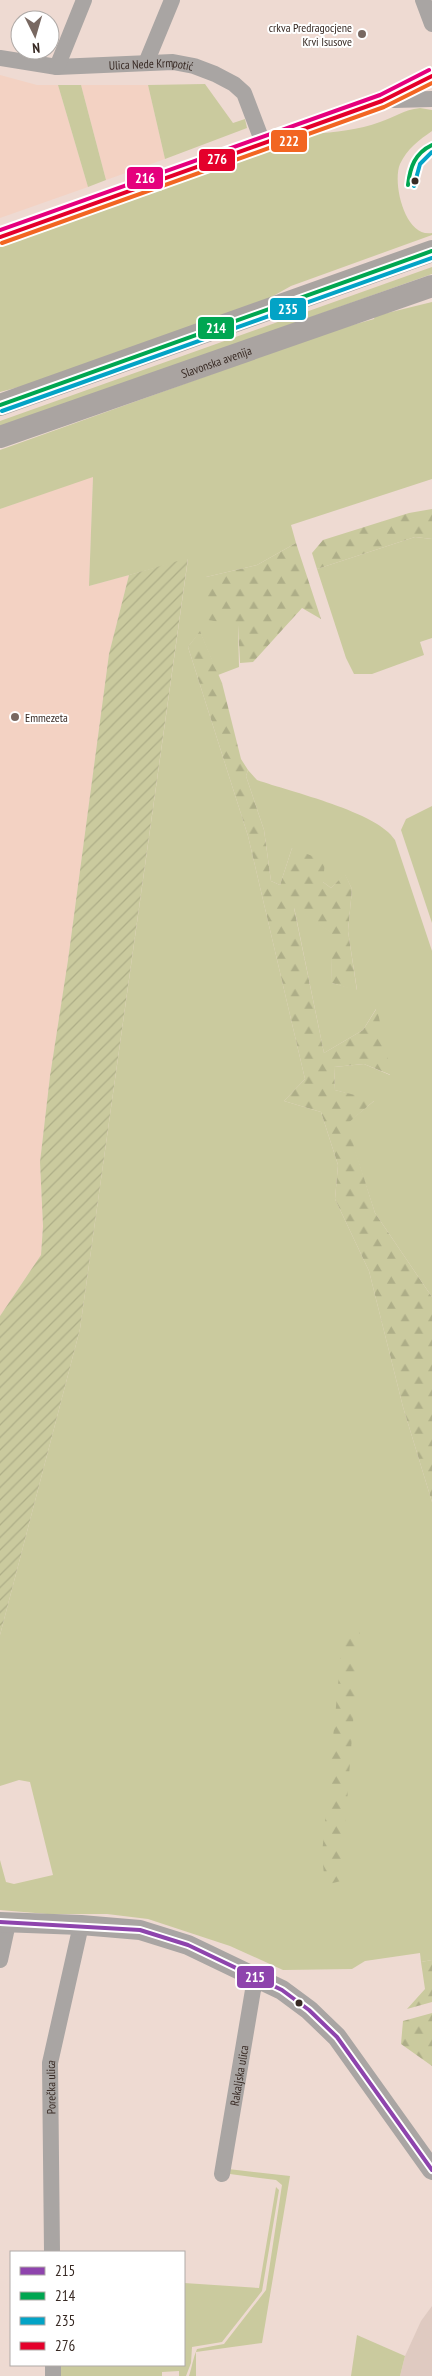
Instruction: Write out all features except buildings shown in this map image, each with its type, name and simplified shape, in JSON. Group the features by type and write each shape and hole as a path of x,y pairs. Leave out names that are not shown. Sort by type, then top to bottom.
{"main road":[{"path":"0,405 432,250"},
{"name":"Slavonska avenija","path":"0,438 432,286"}],"street":[{"path":"57,66 84,0"},
{"path":"146,63 172,0"},
{"name":"Ulica Nede Krmpotić","path":"0,58 57,66 172,62 194,66 234,84 244,93 264,143"},
{"path":"0,237 382,101 432,76"},
{"path":"382,101 410,98 432,99"},
{"path":"0,1960 4,1922 81,1924 140,1930 188,1945 259,1978 288,1994 337,2037 432,2170"},
{"name":"Porečka ulica","path":"52,2251 50,2063 81,1924"},
{"name":"Rakaljska ulica","path":"222,2174 253,1990 259,1978"}],"shaded area":[{"path":"0,75 37,85 58,85 88,187 0,218"},
{"path":"81,85 148,85 165,159 106,180"},
{"path":"93,476 89,586 129,575 109,654 68,960 50,1076 40,1162 43,1226 41,1255 0,1316 0,509"},
{"path":"432,2306 432,2376 400,2376 405,2356 421,2321"}],"green space":[{"path":"205,84 233,123 245,119 247,128 165,159 148,85"},
{"path":"58,85 81,85 106,180 88,187"},
{"path":"420,108 432,110 432,131 414,145 400,164 398,173 399,196 403,208 414,227 423,232 432,233 432,235 291,286 250,309 57,377 0,392 0,247 312,134 364,127 409,110"},
{"path":"432,267 432,274 0,428 0,421"},
{"path":"432,302 432,479 291,525 296,543 257,565 206,577 238,624 239,667 218,675 200,632 188,647 248,836 305,1079 284,1101 321,1112 338,1165 335,1199 369,1271 403,1407 432,1502 432,1960 421,1962 420,1953 365,1961 352,1969 283,1970 230,1946 148,1919 107,1914 47,1914 0,1910 0,1860 6,1882 14,1884 53,1875 30,1782 19,1780 0,1786 0,1635 80,1329 188,559 89,586 93,477 0,509 0,450 338,329 374,319 375,316"},
{"path":"432,509 432,539 415,537 317,569 312,553 323,540 409,513"},
{"path":"415,537 432,539 432,638 420,642 424,655 372,674 354,674 346,658 317,569"},
{"path":"296,543 321,619 302,608 253,662 240,663 238,625 208,620 206,577 257,565"},
{"path":"188,558 80,1329 0,1635 0,1316 41,1255 43,1226 40,1162 50,1076 68,960 109,654 129,575"},
{"path":"200,631 222,683 241,759 248,770 246,776 264,830 271,881 280,885 292,848 325,861 323,882 331,888 345,874 352,889 348,931 357,991 332,983 330,932 294,908 324,1053 363,1030 377,1008 391,1075 364,1064 334,1067 335,1090 375,1100 347,1124 375,1213 432,1297 432,1502 403,1407 369,1271 335,1199 338,1165 321,1112 284,1101 305,1079 248,836 188,647"},
{"path":"248,770 257,780 353,812 386,830 395,840 432,951 432,1297 375,1213 346,1124 374,1101 335,1090 334,1067 364,1064 390,1075 376,1009 363,1030 324,1053 294,907 331,932 332,983 357,990 348,931 352,889 345,875 331,888 323,882 292,848 280,885 271,881 264,830 246,776"},
{"path":"432,806 432,923 401,830 406,819"},
{"path":"361,1618 341,1881 325,1885 322,1854 342,1643"},
{"path":"432,1960 432,2002 407,2009 425,1989 421,1962"},
{"path":"432,2013 432,2066 401,2044 403,2021"},
{"path":"228,2169 290,2176 262,2343 196,2352 196,2376 189,2376 194,2356 197,2349 224,2344 266,2290 282,2185 276,2180 230,2174"},
{"path":"276,2187 279,2190 262,2291 222,2342 192,2347 191,2363 186,2376 179,2376 179,2371 162,2372 162,2376 59,2376 58,2366 185,2366 185,2283 259,2288"},
{"path":"357,2335 405,2356 400,2376 351,2376"}],"transit line":[{"name":"216","path":"0,230 380,95 429,70"},
{"name":"276","path":"0,237 382,101 432,76"},
{"name":"222","path":"2,243 384,107 432,83"},
{"name":"214","path":"408,185 414,161 421,152 432,145"},
{"name":"235","path":"414,186 420,164 432,152"},
{"name":"214","path":"0,405 432,251"},
{"name":"235","path":"2,411 432,258"},
{"name":"215","path":"0,1922 140,1930 188,1945 282,1990 309,2010 337,2037 432,2170"}],"place":[{"name":"crkva Predragocjene Krvi Isusove","path":"362,34"},
{"name":"Emmezeta","path":"15,717"}]}
